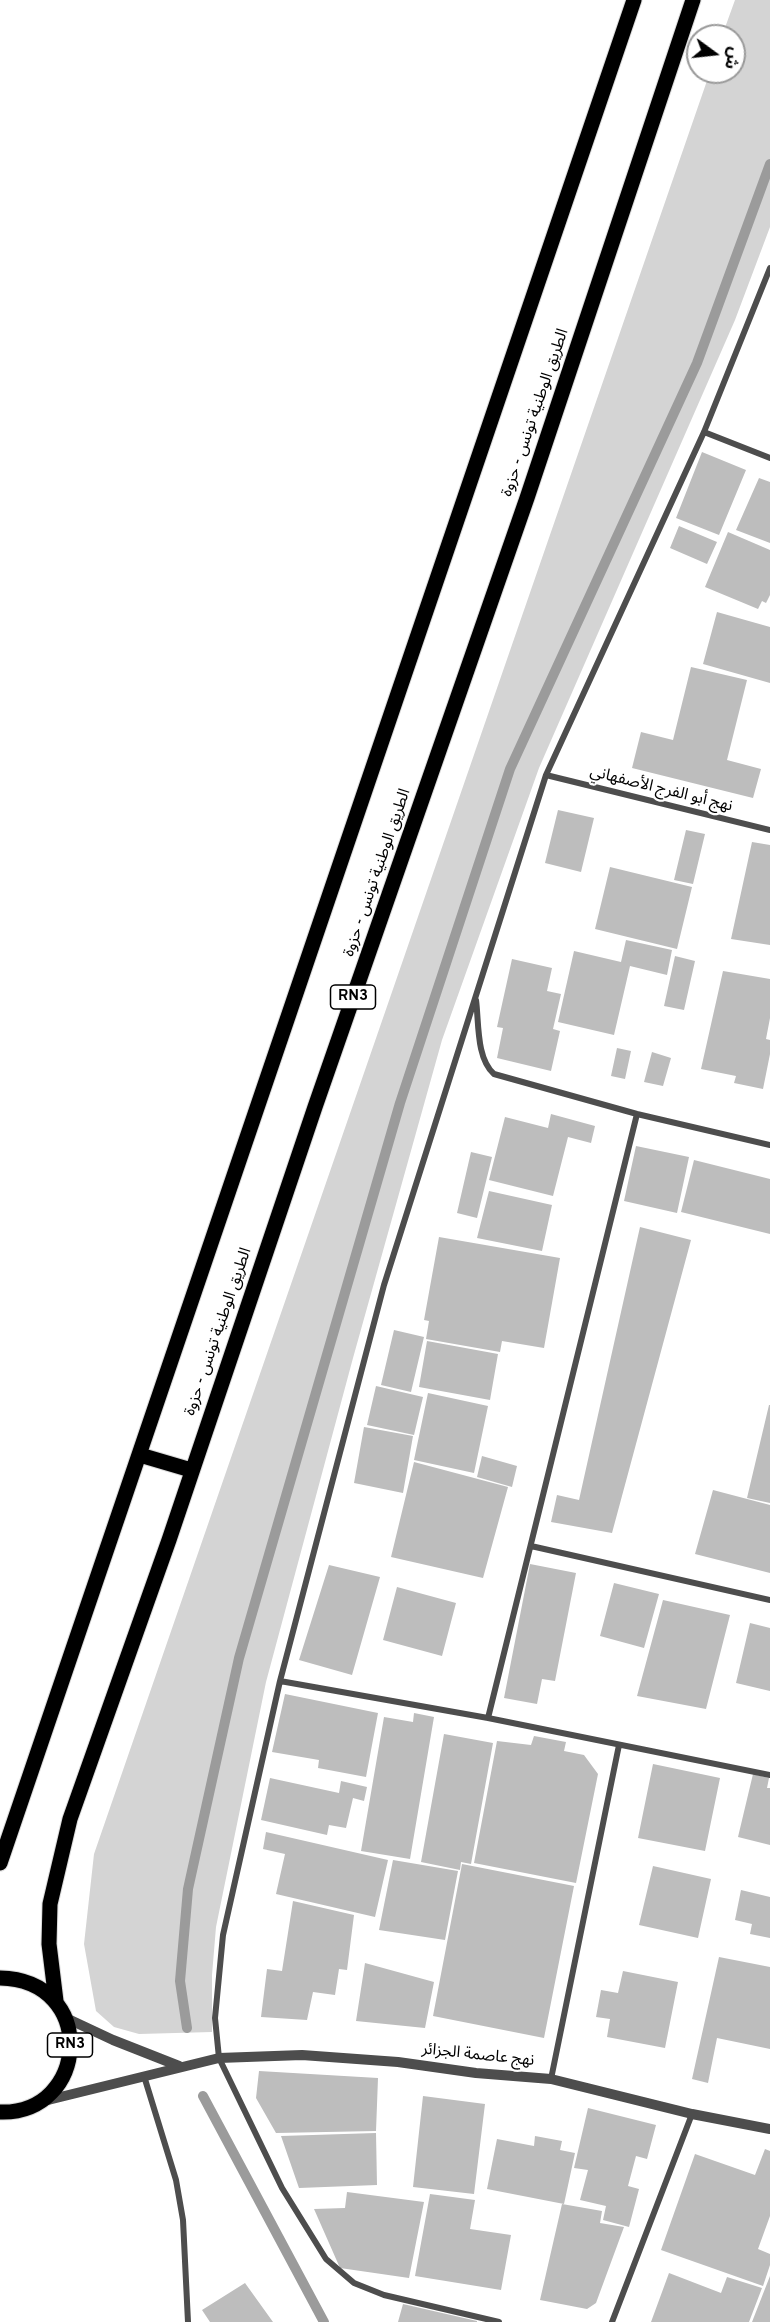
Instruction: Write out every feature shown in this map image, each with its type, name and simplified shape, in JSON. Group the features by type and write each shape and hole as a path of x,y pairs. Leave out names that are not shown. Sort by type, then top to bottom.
{"main road":[{"path":"0,1863 634,0"},
{"name":"الطريق الوطنية تونس - حزوة","path":"56,2001 49,1944 50,1904 70,1818 531,486 693,0"},
{"path":"140,1455 191,1470"},
{"name":"RN3","path":"0,1978 16,1978 38,1986 56,2001 66,2018 71,2036 70,2055 65,2073 55,2089 40,2102 27,2109 4,2114"}],"street":[{"path":"499,2322 384,2295 354,2283 326,2259 282,2187 219,2058 215,2018 223,1935 280,1681 384,1285 546,775 704,432 770,268"},
{"path":"704,432 770,458"},
{"name":"نهج أبو الفرج الأصفهاني","path":"546,775 770,830"},
{"path":"475,996 484,1058 487,1068 494,1074 637,1114 770,1145"},
{"path":"488,1718 637,1114"},
{"path":"531,1546 770,1600"},
{"path":"280,1681 488,1718 770,1775"},
{"path":"551,2079 619,1745"},
{"path":"66,2018 112,2040 179,2067"},
{"name":"نهج عاصمة الجزائر","path":"40,2102 219,2058 302,2055 398,2062 476,2073 551,2079 692,2114 770,2129"},
{"path":"144,2076 176,2180 183,2220 188,2322"},
{"path":"612,2322 692,2114"}],"shaded area":[{"path":"735,0 770,0 770,227 735,320 539,768 442,1040 266,1682 216,1927 212,1975 212,2032 139,2034 114,2027 96,2011 84,1944 94,1854 706,84 746,84 746,24 726,24"}],"building":[{"path":"702,452 746,470 719,535 676,518"},
{"path":"759,478 770,482 770,543 736,530"},
{"path":"679,526 717,542 707,564 670,548"},
{"path":"728,532 770,550 770,595 766,603 762,601 758,609 705,587"},
{"path":"717,612 770,627 770,683 703,664"},
{"path":"691,667 747,680 727,760 761,769 753,798 632,768 641,732 673,740"},
{"path":"558,810 594,818 581,872 545,863"},
{"path":"686,830 705,834 693,884 674,880"},
{"path":"752,842 770,845 770,945 731,939"},
{"path":"610,867 692,887 677,949 595,929"},
{"path":"626,940 672,950 667,975 630,966 614,1035 558,1022 574,951 621,962"},
{"path":"675,956 695,961 684,1010 664,1006"},
{"path":"512,959 552,968 547,991 561,994 553,1029 560,1031 551,1071 497,1058 503,1028 497,1027"},
{"path":"723,971 770,979 770,1018 766,1039 770,1040 770,1054 763,1089 734,1083 736,1076 701,1069"},
{"path":"617,1048 631,1051 625,1079 611,1076"},
{"path":"652,1052 671,1058 663,1086 644,1082"},
{"path":"551,1114 595,1126 591,1143 568,1137 553,1196 489,1180 505,1117 548,1128"},
{"path":"636,1146 689,1157 677,1213 624,1201"},
{"path":"471,1152 492,1157 477,1218 457,1213"},
{"path":"694,1160 770,1179 770,1234 681,1212"},
{"path":"489,1191 552,1205 542,1251 477,1238"},
{"path":"640,1227 691,1240 612,1533 551,1522 557,1495 579,1500"},
{"path":"439,1237 560,1258 544,1348 502,1341 500,1352 426,1339 429,1321 424,1320"},
{"path":"394,1330 424,1337 411,1392 381,1385"},
{"path":"427,1341 498,1354 490,1400 419,1387"},
{"path":"376,1386 423,1397 414,1435 367,1425"},
{"path":"428,1393 488,1406 474,1473 414,1460"},
{"path":"770,1405 770,1503 747,1498"},
{"path":"364,1427 413,1436 403,1493 354,1483"},
{"path":"482,1456 517,1466 512,1487 477,1477"},
{"path":"414,1462 508,1487 483,1578 391,1557"},
{"path":"713,1490 770,1505 770,1573 695,1554"},
{"path":"530,1564 576,1573 555,1681 542,1679 537,1704 504,1698"},
{"path":"329,1565 380,1577 352,1675 299,1660"},
{"path":"614,1583 659,1594 644,1648 600,1636"},
{"path":"397,1587 456,1603 442,1656 383,1640"},
{"path":"663,1600 730,1615 706,1709 637,1696"},
{"path":"750,1623 770,1628 770,1691 736,1683"},
{"path":"285,1694 378,1713 366,1777 318,1768 319,1760 272,1752"},
{"path":"414,1713 434,1717 410,1859 361,1851 384,1717 413,1722"},
{"path":"444,1734 493,1743 471,1864 461,1862 460,1870 421,1862"},
{"path":"534,1736 566,1742 564,1751 584,1755 598,1774 576,1883 474,1863 497,1741 531,1745"},
{"path":"653,1764 720,1778 705,1851 638,1838"},
{"path":"753,1774 769,1778 767,1788 770,1788 770,1845 738,1837"},
{"path":"270,1778 339,1793 341,1781 367,1787 364,1801 353,1798 346,1828 329,1825 327,1835 261,1820"},
{"path":"266,1832 388,1860 375,1917 276,1894 285,1854 263,1849"},
{"path":"393,1860 458,1871 445,1940 379,1930"},
{"path":"462,1864 574,1886 544,2038 433,2016"},
{"path":"653,1866 711,1879 698,1938 639,1925"},
{"path":"741,1890 770,1897 770,1938 750,1934 752,1924 735,1920"},
{"path":"293,1901 354,1915 347,1970 339,1969 335,1995 313,1992 307,2020 261,2017 267,1969 282,1971"},
{"path":"719,1957 770,1967 770,2049 717,2038 708,2083 692,2079"},
{"path":"365,1963 434,1982 425,2028 356,2021"},
{"path":"623,1971 678,1982 665,2048 607,2037 610,2019 596,2017 601,1990 618,1993"},
{"path":"259,2071 378,2078 376,2131 276,2133 256,2098"},
{"path":"423,2096 485,2104 474,2194 413,2187"},
{"path":"588,2108 656,2125 647,2159 636,2156 628,2186 639,2189 629,2227 603,2220 606,2206 580,2200 588,2170 574,2168"},
{"path":"376,2133 377,2185 299,2188 281,2136"},
{"path":"535,2136 562,2141 560,2150 575,2153 564,2204 487,2189 497,2139 534,2146"},
{"path":"765,2149 770,2151 770,2216 758,2249 770,2254 770,2265 763,2286 661,2250 695,2154 755,2175"},
{"path":"347,2192 424,2202 409,2278 340,2268 314,2209 345,2208"},
{"path":"430,2194 475,2200 470,2229 511,2235 501,2290 415,2276"},
{"path":"562,2204 602,2211 600,2223 624,2227 596,2303 587,2309 540,2300"},
{"path":"669,2273 721,2293 727,2277 762,2288 749,2322 651,2322"},
{"path":"770,2276 770,2322 752,2322"},
{"path":"245,2283 273,2322 210,2322 202,2310"},
{"path":"403,2304 477,2321 477,2322 398,2322"}],"waterway":[{"path":"187,2028 180,1981 188,1889 239,1658 400,1103 510,769 697,363 770,164"},
{"path":"203,2096 324,2322"}]}
